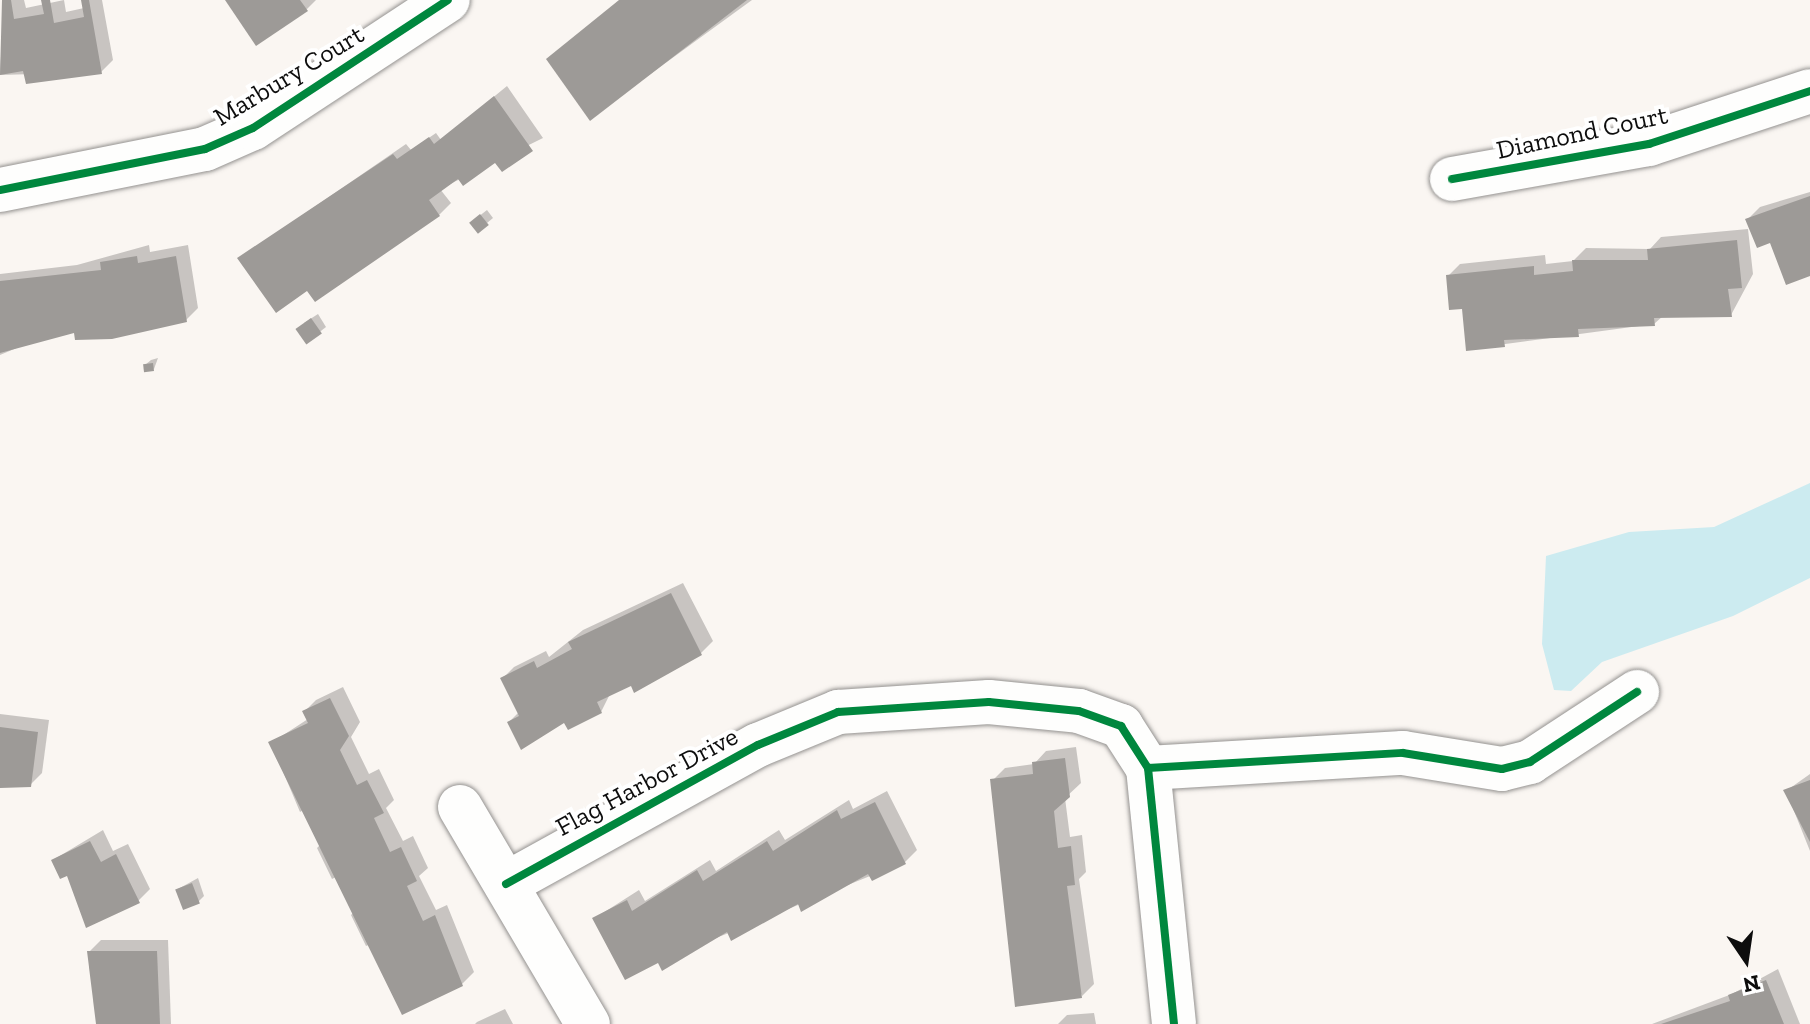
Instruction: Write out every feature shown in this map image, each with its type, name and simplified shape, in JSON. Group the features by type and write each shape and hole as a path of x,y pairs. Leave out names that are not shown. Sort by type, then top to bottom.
{"street":[{"name":"Marbury Court","path":"0,190 205,149 253,128 427,5"},
{"name":"Diamond Court","path":"1452,179 1649,144 1810,91"},
{"path":"1148,768 1403,753 1502,769 1530,762 1637,692"},
{"name":"Flag Harbor Drive","path":"506,884 744,752 838,712 989,702 1079,711 1121,726 1148,768 1174,1024"},
{"path":"460,807 588,1024"}],"water":[{"path":"1810,483 1810,578 1733,616 1602,662 1571,691 1554,690 1542,644 1546,556 1629,532 1714,527"}],"building":[{"path":"2,0 11,0 14,19 44,14 41,0 50,0 54,23 84,17 81,0 89,0 102,74 26,84 23,71 0,75"},
{"path":"225,0 300,0 308,11 256,46"},
{"path":"619,0 747,0 590,121 546,59"},
{"path":"494,96 533,151 502,172 495,163 463,186 458,179 429,200 440,216 315,302 307,291 276,313 237,258 393,154 397,159 429,137 434,144"},
{"path":"1810,196 1810,276 1786,285 1770,243 1757,248 1745,219"},
{"path":"480,214 489,225 478,234 469,223"},
{"path":"1737,240 1742,288 1728,289 1732,317 1654,318 1655,326 1578,329 1579,337 1504,340 1505,347 1466,351 1462,309 1449,310 1446,275 1534,266 1534,275 1573,271 1572,260 1648,260 1647,249"},
{"path":"137,256 138,263 176,256 187,322 112,339 75,340 74,333 0,353 0,281 101,270 100,262"},
{"path":"311,318 322,334 306,344 295,329"},
{"path":"153,363 154,371 144,372 143,364"},
{"path":"671,593 702,655 634,693 631,686 597,702 602,713 568,730 564,723 521,750 507,722 519,716 500,678 534,661 537,668 572,649 568,642"},
{"path":"330,698 349,736 340,750 357,785 367,780 384,813 374,818 390,852 401,847 417,881 407,886 423,921 435,915 463,986 402,1015 268,742 308,723 302,711"},
{"path":"0,727 38,732 31,787 0,788"},
{"path":"1065,758 1070,797 1054,811 1058,848 1071,846 1075,885 1067,886 1082,998 1015,1007 990,779 1033,774 1032,762"},
{"path":"1810,780 1810,842 1783,790"},
{"path":"875,802 906,864 872,881 868,874 801,912 798,904 731,941 727,932 662,971 658,963 625,980 592,918 627,900 632,911 697,870 703,881 767,841 773,851 837,810 841,819"},
{"path":"90,841 101,862 116,854 140,903 86,928 67,876 60,879 51,860"},
{"path":"192,883 200,904 183,910 175,889"},
{"path":"87,951 157,951 160,1024 96,1024"},
{"path":"1766,980 1784,1024 1661,1024 1730,1001 1728,995"}],"cycle path":[{"path":"0,190 205,149 253,128 448,0"},
{"path":"1452,179 1649,144 1810,91"},
{"path":"1148,768 1403,753 1502,769 1530,762 1637,692"},
{"path":"506,884 758,745 838,712 989,702 1079,711 1121,726 1148,768 1174,1024"}]}
